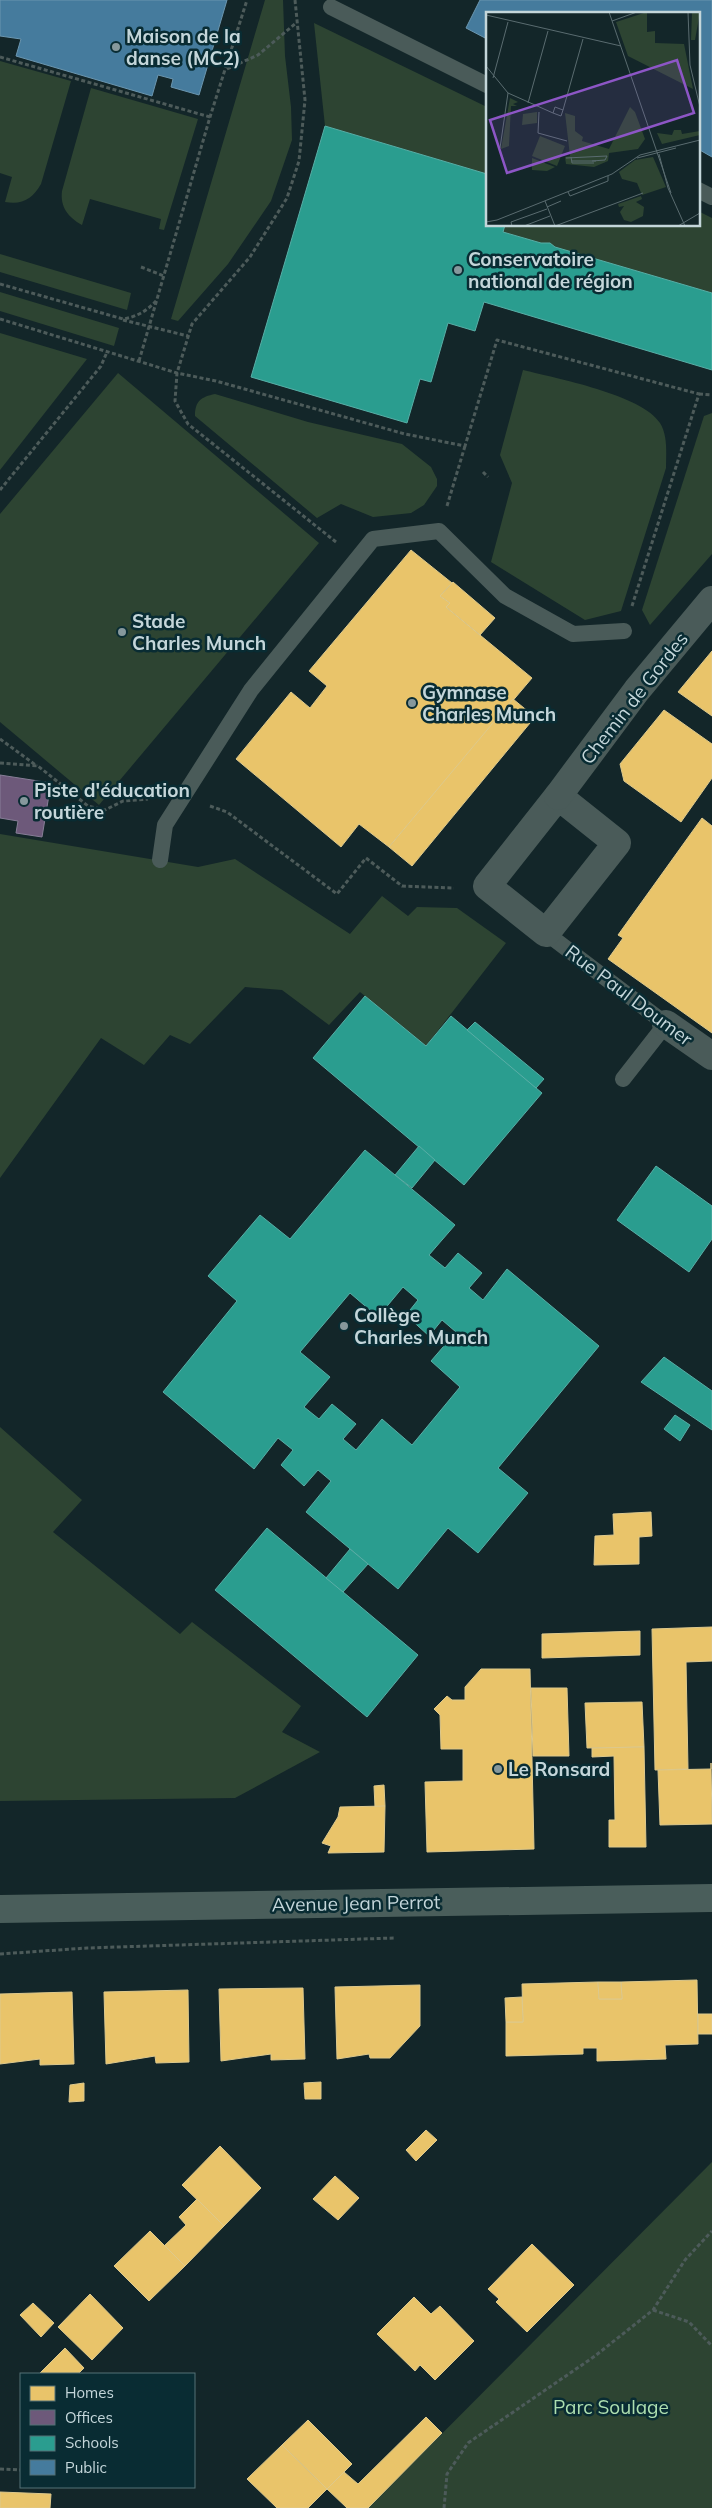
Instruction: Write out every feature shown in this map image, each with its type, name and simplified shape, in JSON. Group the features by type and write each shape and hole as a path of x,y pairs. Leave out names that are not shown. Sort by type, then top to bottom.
{"main road":[{"name":"Avenue Jean Perrot","path":"0,1909 712,1898"}],"street":[{"name":"Chemin de Gordes","path":"487,886 558,796 637,690 712,600"},
{"path":"487,886 546,933 617,843 558,796"},
{"name":"Rue Paul Doumer","path":"666,1024 712,1056"}],"lane":[{"path":"332,7 486,84"},
{"path":"700,191 712,197"},
{"path":"160,860 165,825 251,690 373,539 439,531 505,596 573,634 624,631"},
{"name":"Rue Paul Doumer","path":"546,933 666,1024"},
{"path":"623,1079 666,1024"}],"path":[{"path":"139,361 210,117 227,69 247,0"},
{"path":"295,0 305,100 299,161 287,198 250,257 192,324 178,373 175,401 188,424 358,559"},
{"path":"227,69 258,55 296,22"},
{"path":"0,57 210,117"},
{"path":"141,267 164,276"},
{"path":"0,284 148,327 188,336"},
{"path":"123,320 150,308 156,301"},
{"path":"0,319 178,373 216,381 405,434 465,446"},
{"path":"451,490 497,340 699,394 712,395"},
{"path":"0,490 101,366 107,352"},
{"path":"624,631 699,394"},
{"path":"483,472 488,477"},
{"path":"0,739 38,766 88,806 105,810 123,801 183,796 227,812 337,894 366,858 402,886 447,889 487,886"},
{"path":"0,763 38,766"},
{"path":"0,1954 97,1948 400,1938"},
{"path":"444,2508 447,2474 468,2443 595,2356 653,2310 685,2260 712,2231"},
{"path":"653,2310 689,2322 712,2346"},
{"path":"0,2469 20,2470"}],"green space":[{"path":"265,0 283,0 285,56 291,107 292,140 271,201 228,264 178,321 171,319"},
{"path":"314,23 486,107 486,174 325,126"},
{"path":"0,61 71,81 41,184 34,194 26,200 17,203 5,202 12,177 0,173"},
{"path":"91,88 198,119 164,230 159,229 161,219 90,199 82,225 66,211 62,202 62,191"},
{"path":"700,212 712,218 712,293 503,232 505,226 700,226"},
{"path":"0,254 131,293 127,310 0,272"},
{"path":"0,292 119,328 114,346 0,311"},
{"path":"0,333 87,359 0,470"},
{"path":"523,370 618,396 651,413 663,428 666,445 666,468 621,611 585,620 491,562 512,483 500,455"},
{"name":"Stade Charles Munch","path":"118,373 319,543 99,805 0,722 0,514"},
{"path":"215,394 308,422 402,444 431,467 437,479 437,486 424,505 411,513 373,517 341,504 317,518 195,416 196,407 200,400"},
{"path":"712,413 712,554 650,625 642,610 704,416"},
{"path":"0,834 198,867 235,859 350,934 382,896 408,916 417,907 457,908 506,943 426,1046 360,992 329,1025 282,990 245,987 190,1044 170,1035 144,1065 101,1038 0,1178"},
{"path":"0,1427 82,1500 53,1532 180,1634 192,1622 301,1706 282,1732 320,1752 235,1798 0,1801"},
{"name":"Parc Soulage","path":"712,2162 712,2508 368,2508"}],"building: Homes":[{"name":"Gymnase Charles Munch","path":"411,550 452,583 440,596 450,603 446,607 532,678 389,847 359,824 341,847 236,759 291,692 310,708 327,686 309,671"},
{"path":"453,582 495,618 480,635 446,607 450,603 440,596"},
{"path":"712,651 712,716 678,692"},
{"path":"513,699 535,717 412,866 389,847"},
{"path":"664,710 712,744 712,778 681,822 624,781 620,764"},
{"path":"702,818 712,826 712,1033 608,959 623,938 618,935"},
{"path":"651,1512 652,1536 639,1537 639,1564 594,1565 595,1536 614,1535 613,1514"},
{"path":"712,1627 712,1661 686,1662 688,1769 655,1770 652,1629"},
{"path":"640,1631 640,1655 542,1658 542,1634"},
{"name":"Le Ronsard","path":"481,1669 530,1669 534,1849 427,1852 425,1782 463,1781 463,1749 441,1749 440,1715 434,1709 447,1696 452,1700 465,1700 465,1687"},
{"path":"531,1688 567,1688 569,1756 533,1756"},
{"path":"642,1702 644,1747 587,1748 585,1703"},
{"path":"644,1747 646,1847 609,1847 609,1820 615,1820 614,1756 592,1757 592,1748"},
{"path":"711,1763 712,1824 660,1825 658,1770 711,1769"},
{"path":"384,1785 385,1806 375,1807 374,1786"},
{"path":"385,1806 384,1852 328,1853 331,1846 322,1843 338,1817 340,1807"},
{"path":"697,1980 698,2044 665,2045 666,2059 597,2061 597,2048 583,2048 583,2054 506,2056 506,2022 523,2022 522,1984 598,1982 599,1999 622,1999 621,1982"},
{"path":"598,1982 621,1982 622,1999 599,1999"},
{"path":"420,1985 420,2026 390,2058 370,2058 369,2054 337,2059 335,1987"},
{"path":"303,1988 305,2059 271,2060 271,2054 221,2061 219,1989"},
{"path":"188,1990 189,2062 156,2063 155,2056 106,2064 104,1992"},
{"path":"72,1992 74,2064 40,2065 40,2059 0,2064 0,1994"},
{"path":"522,1997 523,2022 506,2022 505,1998"},
{"path":"698,2014 712,2014 712,2034 698,2034"},
{"path":"321,2082 321,2099 305,2099 304,2083"},
{"path":"84,2083 84,2101 69,2102 70,2085"},
{"path":"426,2130 437,2140 416,2161 406,2150"},
{"path":"220,2146 261,2188 224,2226 182,2185"},
{"path":"335,2176 359,2198 338,2220 313,2199"},
{"path":"197,2199 224,2226 185,2266 164,2246 186,2225 179,2217"},
{"path":"150,2231 185,2266 149,2301 114,2266"},
{"path":"532,2244 574,2285 527,2332 496,2302 499,2299 488,2289"},
{"path":"90,2294 123,2328 92,2360 58,2327"},
{"path":"414,2297 431,2314 440,2306 474,2341 435,2380 420,2365 415,2371 377,2334"},
{"path":"33,2303 54,2323 41,2337 20,2315"},
{"path":"65,2348 84,2368 79,2373 40,2373"},
{"path":"426,2417 442,2433 368,2508 347,2508 327,2489 344,2472 358,2484"},
{"path":"308,2420 352,2464 327,2489 282,2445"},
{"path":"282,2445 327,2489 308,2508 277,2508 247,2479"},
{"path":"0,2492 51,2494 50,2508 0,2508"}],"building: Offices":[{"name":"Piste d'éducation routière","path":"0,775 51,783 42,837 16,833 18,821 0,818"}],"building: Schools":[{"name":"Conservatoire national de région","path":"325,126 486,174 486,226 505,226 503,232 541,243 550,243 555,247 712,293 712,370 484,302 475,331 448,323 431,382 420,379 407,423 251,377"},
{"path":"365,996 426,1046 451,1016 542,1093 464,1185 313,1058"},
{"path":"475,1022 544,1079 536,1088 467,1030"},
{"path":"419,1146 435,1160 412,1188 395,1175"},
{"path":"365,1150 455,1225 429,1255 445,1268 458,1253 482,1273 469,1288 483,1300 507,1269 599,1346 498,1468 528,1493 478,1553 448,1528 398,1589 306,1512 331,1481 318,1470 304,1486 281,1465 293,1450 278,1438 254,1469 163,1392 237,1301 208,1276 260,1215 290,1239","holes":["403,1287 418,1300 406,1315 429,1336 442,1320 456,1332 431,1361 460,1387 412,1445 382,1419 356,1450 343,1439 356,1424 332,1404 319,1419 304,1407 330,1377 300,1352 350,1293 378,1317"]},
{"path":"656,1166 712,1206 712,1239 689,1272 617,1220"},
{"path":"664,1357 712,1391 712,1430 641,1382"},
{"path":"675,1415 690,1425 680,1441 664,1429"},
{"path":"267,1528 418,1655 367,1717 215,1590"},
{"path":"350,1549 368,1564 343,1592 326,1578"}],"building: Public":[{"name":"Maison de la danse (MC2)","path":"0,0 227,0 199,95 171,87 173,79 158,75 152,96 16,56 21,39 0,36"},
{"path":"480,0 712,0 712,157 700,150 700,12 486,12 486,38 466,28"}],"place":[{"name":"Maison de la danse (MC2)","path":"116,47"},
{"name":"Conservatoire national de région","path":"458,270"},
{"name":"Stade Charles Munch","path":"122,632"},
{"name":"Gymnase Charles Munch","path":"412,703"},
{"name":"Piste d'éducation routière","path":"24,801"},
{"name":"Collège Charles Munch","path":"344,1326"},
{"name":"Le Ronsard","path":"498,1769"}]}
